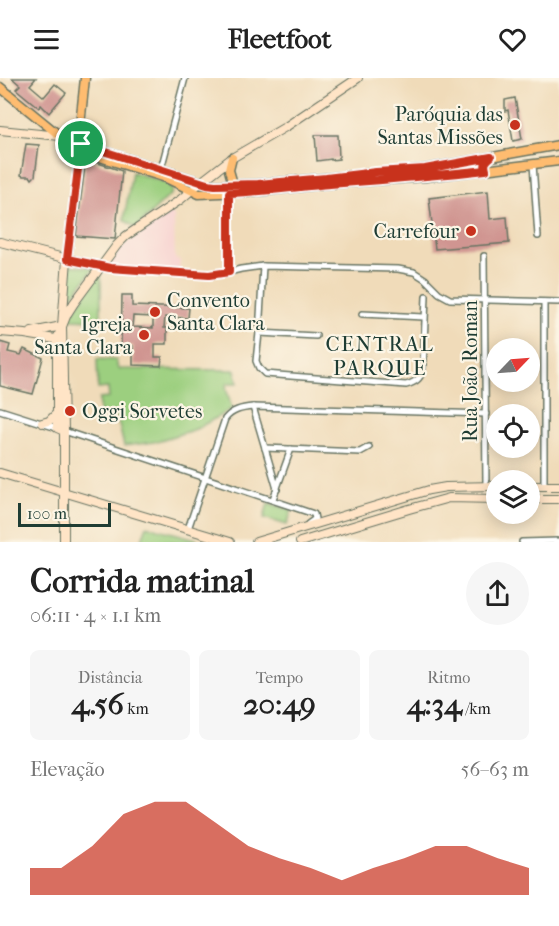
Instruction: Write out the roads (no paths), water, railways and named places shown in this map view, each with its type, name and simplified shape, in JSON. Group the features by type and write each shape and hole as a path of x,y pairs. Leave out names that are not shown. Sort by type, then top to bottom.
{"main road":[{"path":"60,430 56,414 60,339 81,148 80,125 85,78"},
{"path":"62,326 74,303 126,236 192,191 232,158 287,126 358,78"},
{"path":"0,87 60,136 81,148 166,178 199,194 376,172 425,169 559,146"},
{"path":"0,130 60,136"},
{"path":"81,148 201,182 231,189 264,192 328,184 425,177 559,161"},
{"path":"486,170 486,162 491,157"},
{"path":"231,189 229,170 232,158"},
{"path":"0,242 100,267"},
{"path":"25,334 62,326"},
{"path":"0,332 60,339"},
{"path":"60,339 64,542"},
{"path":"42,423 50,421 56,414"},
{"path":"0,473 230,542"},
{"path":"256,542 420,492 446,487 486,486"},
{"path":"540,486 559,486"},
{"path":"409,508 407,501 420,492"},
{"path":"303,541 449,498 486,499"},
{"path":"540,499 559,499"},
{"path":"382,517 395,508 391,502"}],"street":[{"path":"161,169 185,78"},
{"path":"533,164 538,236"},
{"path":"229,272 231,189"},
{"name":"Rua João Roman","path":"484,256 486,414"},
{"path":"263,266 256,361 265,374 406,385 414,382 421,377 423,370 426,296"},
{"path":"100,267 209,275 263,266 398,269 414,272 439,293 450,299 559,302"},
{"path":"544,302 544,486"},
{"path":"362,314 424,317"},
{"path":"259,333 316,336"},
{"path":"188,529 225,419 238,410 253,407 486,414"},
{"path":"253,407 277,489"},
{"path":"0,410 314,514 315,519 311,523 287,534"},
{"path":"265,448 360,452 369,447"},
{"path":"273,500 291,449"},
{"path":"522,542 559,541"}],"place":[{"name":"Paróquia das Santas Missões","path":"515,125"},
{"name":"Carrefour","path":"471,231"},
{"name":"Convento Santa Clara","path":"155,312"},
{"name":"Igreja Santa Clara","path":"144,335"},
{"name":"Oggi Sorvetes","path":"70,411"}],"district":[{"name":"CENTRAL PARQUE","path":"380,356"}]}
